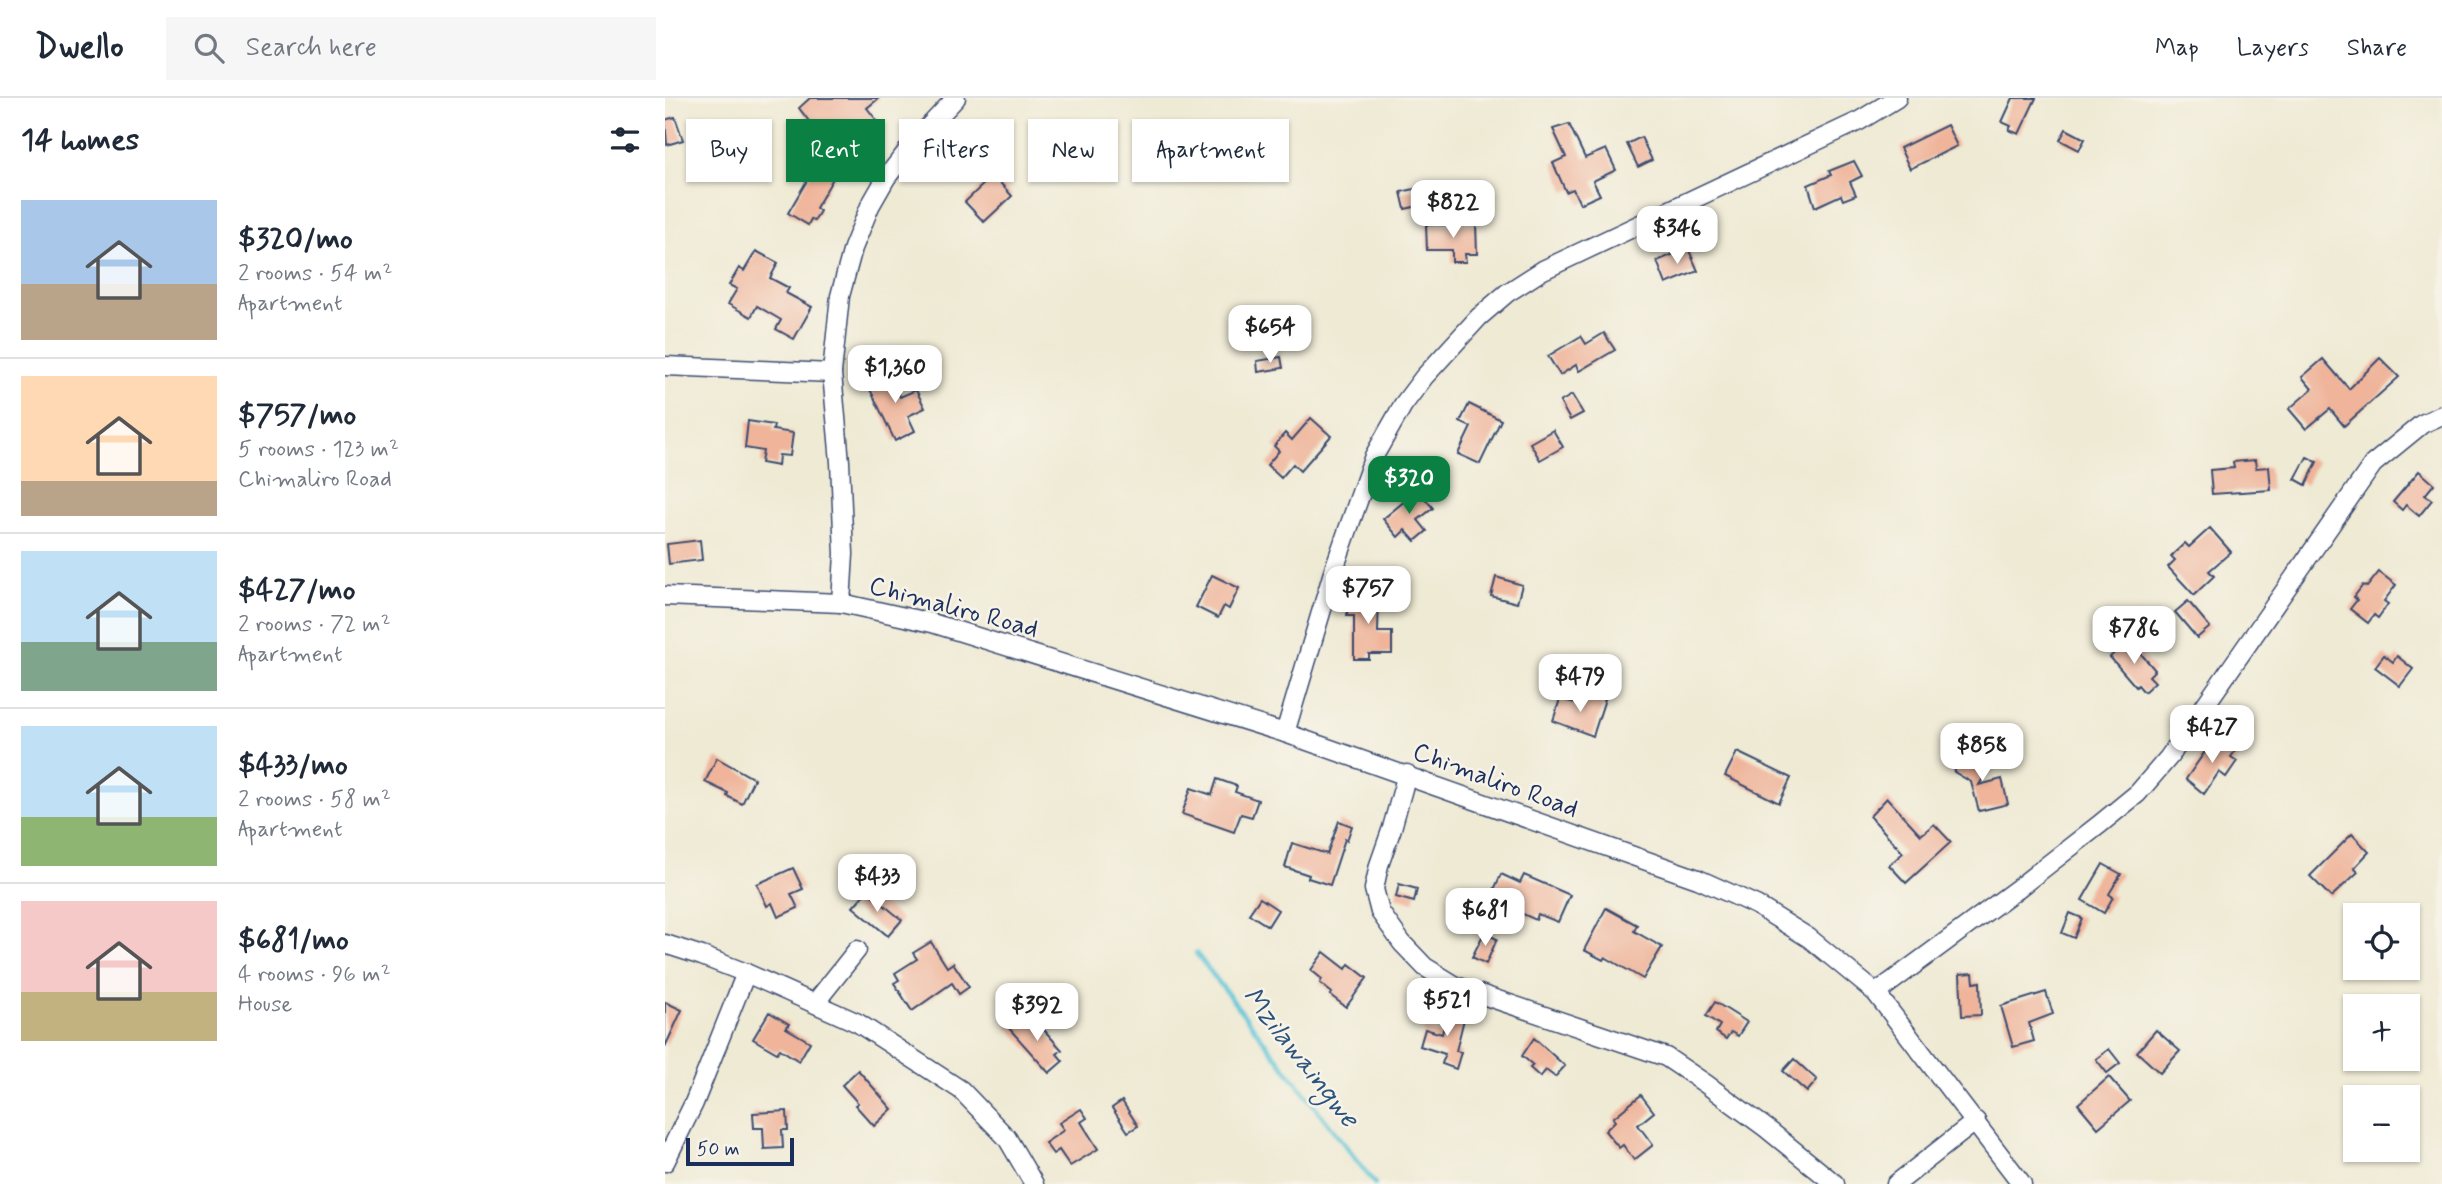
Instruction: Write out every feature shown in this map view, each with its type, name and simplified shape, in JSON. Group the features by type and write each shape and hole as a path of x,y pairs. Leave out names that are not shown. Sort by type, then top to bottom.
{"street":[{"path":"841,603 844,554 832,373 840,296 853,248 870,206 886,178 956,98"},
{"path":"1285,733 1334,569 1374,456 1403,405 1424,377 1479,317 1507,293 1543,270 1847,127 1897,98"},
{"path":"665,366 832,373"},
{"path":"1876,993 2017,889 2138,793 2169,757 2373,464 2422,424 2442,415"},
{"name":"Chimaliro Road","path":"665,596 841,603 932,623 1285,733 1698,879 1756,905 1809,937 1876,993 2022,1184"},
{"path":"1406,774 1374,889 1380,912 1402,943 1425,967 1455,986 1666,1057 1746,1113 1835,1184"},
{"path":"665,944 746,973 858,1023 961,1090 1007,1139 1034,1184"},
{"path":"814,1003 857,950"},
{"path":"665,1162 694,1103 746,973"},
{"path":"1896,1184 1976,1121"}],"building":[{"path":"810,98 879,98 867,108 876,119 807,119 799,108"},
{"path":"2013,98 2036,98 2019,134 2009,130 2011,126 2002,122"},
{"path":"675,117 683,140 667,145 665,120"},
{"path":"1569,124 1585,158 1606,149 1616,170 1593,181 1600,195 1580,204 1573,189 1566,192 1553,163 1566,157 1553,129"},
{"path":"1947,125 1957,146 1910,169 1900,148"},
{"path":"2066,129 2085,139 2079,150 2060,140"},
{"path":"1641,137 1652,160 1638,167 1627,144"},
{"path":"1854,161 1862,176 1850,182 1856,195 1843,200 1841,195 1815,207 1808,185 1831,175 1829,171"},
{"path":"806,182 831,182 816,208 820,211 814,221 811,219 808,225 788,213"},
{"path":"986,182 999,182 1012,196 984,222 965,202"},
{"path":"1419,188 1423,205 1405,209 1401,192"},
{"path":"1476,224 1477,254 1465,254 1466,262 1452,262 1452,250 1427,250 1426,225"},
{"path":"1688,248 1698,271 1666,284 1657,261"},
{"path":"756,251 778,263 770,278 789,288 786,293 812,307 794,339 776,329 781,320 757,306 751,317 728,304 737,289 729,285 739,268 744,271"},
{"path":"1604,333 1615,350 1579,371 1576,365 1560,375 1548,356 1581,336 1586,344"},
{"path":"1281,357 1283,368 1258,372 1257,361"},
{"path":"2380,358 2399,377 2344,426 2330,409 2306,429 2289,409 2312,389 2302,377 2323,359 2349,389"},
{"path":"888,370 900,397 916,390 925,408 908,416 915,431 895,441 866,381"},
{"path":"1572,395 1583,413 1570,420 1560,402"},
{"path":"1469,404 1501,420 1480,464 1458,454 1471,427 1460,422"},
{"path":"1311,418 1331,436 1300,471 1293,464 1281,478 1267,465 1279,451 1274,446 1285,433 1292,440"},
{"path":"748,421 774,425 773,430 793,433 790,456 779,455 778,466 761,463 763,451 745,448"},
{"path":"1553,430 1563,447 1540,460 1530,443"},
{"path":"2307,457 2317,462 2306,485 2295,479"},
{"path":"2255,460 2256,468 2269,467 2271,490 2212,494 2210,470 2234,468 2233,462"},
{"path":"2419,471 2434,484 2425,495 2432,500 2419,516 2406,505 2402,510 2393,502"},
{"path":"1418,490 1433,508 1418,520 1427,531 1415,541 1405,530 1398,537 1383,519"},
{"path":"2210,528 2231,552 2209,571 2214,576 2194,595 2168,567 2175,560 2171,556 2185,543 2189,547"},
{"path":"700,540 702,560 669,564 667,544"},
{"path":"2379,572 2396,585 2384,601 2388,604 2378,618 2374,615 2368,623 2350,609 2357,600 2354,597 2363,585 2367,587"},
{"path":"1212,575 1239,588 1229,609 1224,606 1218,618 1196,607"},
{"path":"1496,577 1522,585 1517,603 1491,596"},
{"path":"1348,593 1379,594 1378,632 1392,632 1392,654 1369,654 1369,659 1354,659 1354,616 1347,616"},
{"path":"2188,601 2210,627 2197,638 2175,612"},
{"path":"2129,640 2155,670 2149,676 2155,682 2144,692 2138,685 2136,687 2110,657"},
{"path":"2384,655 2393,662 2397,656 2413,669 2400,686 2375,667"},
{"path":"1587,692 1605,699 1593,736 1553,721 1560,699 1583,705"},
{"path":"2216,736 2236,750 2231,757 2237,761 2226,777 2219,772 2204,794 2186,779"},
{"path":"1737,752 1791,778 1779,803 1725,776"},
{"path":"1965,752 1990,766 1979,785 2002,779 2008,804 1979,811 1971,782 1954,772"},
{"path":"717,758 754,779 742,804 727,796 728,793 705,782"},
{"path":"1217,779 1237,786 1235,792 1258,800 1252,817 1241,814 1234,832 1182,814 1191,788 1212,795"},
{"path":"1887,798 1921,835 1934,824 1951,842 1906,883 1889,865 1903,853 1870,816"},
{"path":"1339,821 1352,826 1330,885 1285,867 1292,843 1327,854"},
{"path":"2352,834 2369,852 2354,868 2358,872 2331,897 2310,876"},
{"path":"2103,864 2121,874 2109,894 2113,897 2104,913 2082,900"},
{"path":"793,868 803,889 791,894 798,908 778,917 772,903 767,906 757,884"},
{"path":"1501,874 1520,883 1524,875 1570,895 1558,922 1538,914 1536,920 1490,899"},
{"path":"1399,884 1417,889 1414,902 1396,897"},
{"path":"867,891 902,920 888,936 853,907"},
{"path":"1260,898 1278,910 1268,926 1249,914"},
{"path":"1606,908 1637,925 1634,931 1662,947 1643,979 1605,957 1603,960 1584,950"},
{"path":"2070,913 2082,918 2074,938 2062,933"},
{"path":"1484,933 1497,939 1486,964 1472,957"},
{"path":"931,942 947,967 953,963 969,987 959,994 952,983 912,1011 894,983 899,980 895,973 917,959 913,953"},
{"path":"1324,952 1346,969 1349,964 1367,978 1346,1007 1330,995 1332,993 1320,983 1322,979 1311,970"},
{"path":"1973,973 1974,983 1980,982 1981,1015 1962,1016 1960,974"},
{"path":"2046,992 2053,1014 2029,1023 2034,1041 2013,1047 2001,1006"},
{"path":"665,1002 682,1010 665,1047"},
{"path":"1715,1002 1747,1022 1738,1036 1731,1032 1726,1039 1716,1032 1720,1025 1706,1016"},
{"path":"1449,1006 1466,1011 1456,1051 1461,1052 1456,1069 1442,1064 1445,1054 1420,1046 1425,1029 1442,1034"},
{"path":"769,1012 789,1024 786,1028 810,1042 799,1061 780,1049 777,1053 753,1039"},
{"path":"1019,1015 1029,1026 1035,1020 1062,1050 1057,1054 1063,1061 1049,1073 1007,1026"},
{"path":"2156,1030 2180,1051 2160,1073 2137,1052"},
{"path":"1534,1038 1565,1066 1555,1077 1546,1070 1540,1077 1530,1068 1533,1065 1522,1056"},
{"path":"2109,1049 2120,1063 2107,1073 2096,1059"},
{"path":"1794,1059 1817,1080 1807,1092 1783,1071"},
{"path":"858,1070 892,1109 874,1126 842,1085"},
{"path":"2109,1077 2130,1101 2098,1128 2078,1104"},
{"path":"1641,1095 1654,1112 1638,1125 1653,1145 1634,1160 1623,1145 1619,1148 1605,1131 1615,1121 1613,1118"},
{"path":"1122,1101 1138,1126 1128,1132 1112,1108"},
{"path":"1081,1109 1087,1118 1081,1122 1098,1149 1070,1166 1059,1150 1053,1154 1045,1143 1064,1130 1059,1123"},
{"path":"787,1111 788,1130 782,1130 783,1148 764,1149 763,1128 754,1128 753,1113"}],"waterway":[{"name":"Mzilawaingwe","path":"1196,953 1375,1184"}]}
